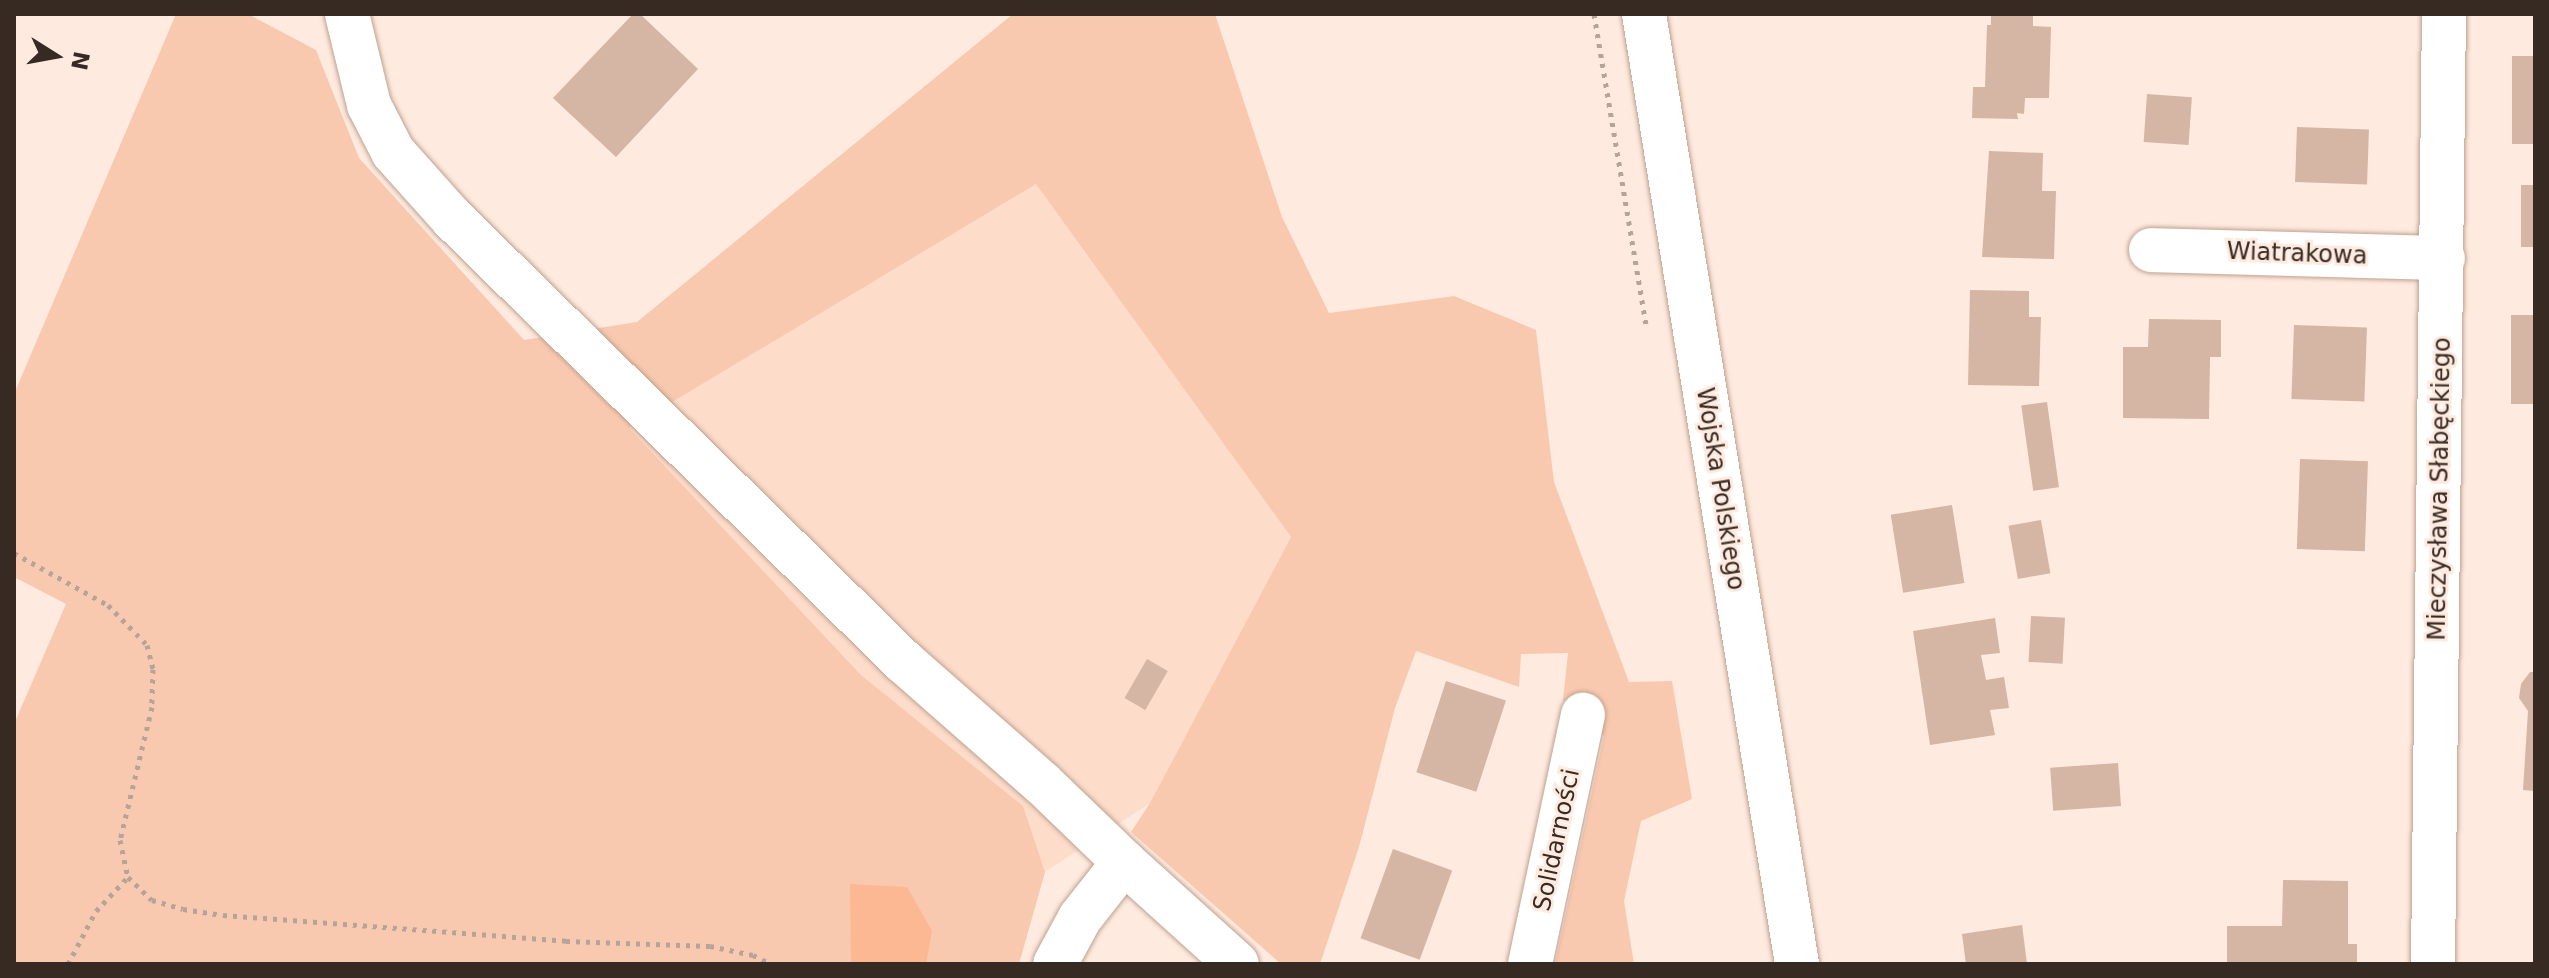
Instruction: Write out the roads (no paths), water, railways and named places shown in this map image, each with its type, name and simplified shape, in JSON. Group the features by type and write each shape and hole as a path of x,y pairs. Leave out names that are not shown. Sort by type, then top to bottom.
{"street":[{"path":"347,14 369,105 393,152 453,219 903,661 1042,783 1237,964"},
{"name":"Wojska Polskiego","path":"1644,14 1797,964"},
{"name":"Mieczysława Słabęckiego","path":"2433,964 2444,14"},
{"name":"Wiatrakowa","path":"2151,250 2443,258"},
{"name":"Solidarności","path":"1530,964 1583,715"},
{"path":"1055,964 1080,918 1124,862"}]}
